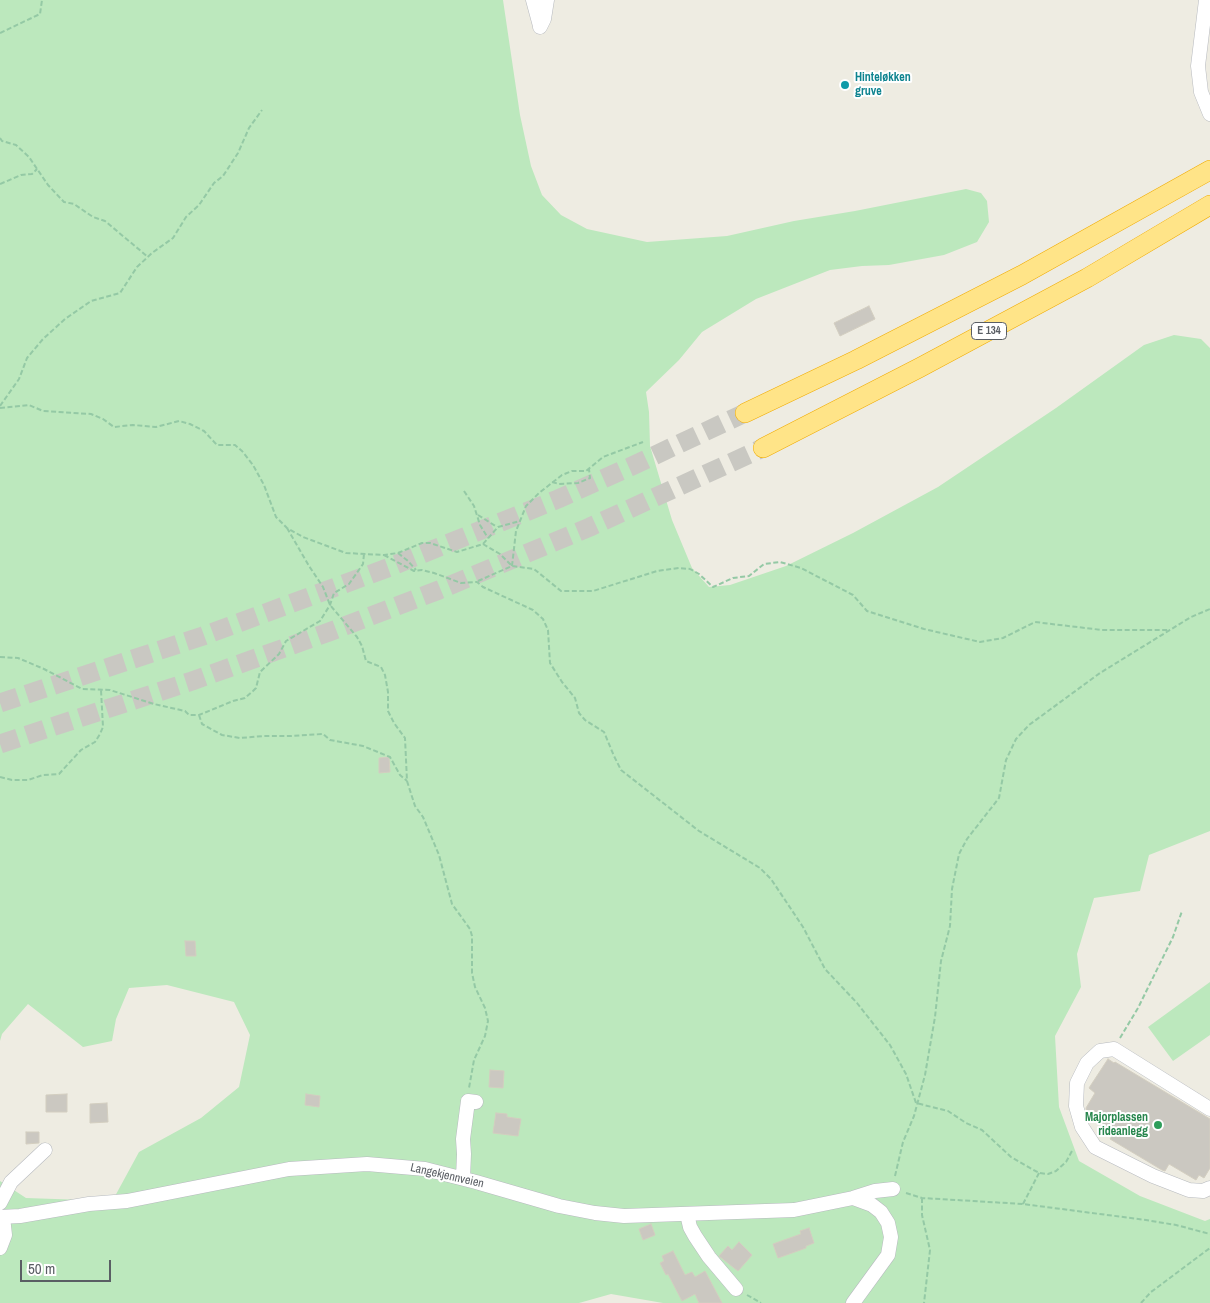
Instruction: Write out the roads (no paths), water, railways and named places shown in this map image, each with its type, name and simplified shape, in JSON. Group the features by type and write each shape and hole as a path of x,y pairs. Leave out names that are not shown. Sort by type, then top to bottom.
{"highway":[{"path":"745,413 856,360 1022,276 1210,170"},
{"name":"E 134","path":"763,448 919,368 1087,278 1210,205"}],"street":[{"path":"533,0 540,27 544,19 547,0"},
{"path":"1206,0 1198,66 1201,92 1210,114"},
{"path":"1210,1109 1114,1049 1100,1051 1087,1063 1077,1083 1076,1106 1082,1127 1095,1147 1153,1176 1189,1190 1203,1191 1210,1188"},
{"path":"463,1178 463,1139 472,1102"},
{"path":"0,1203 11,1182 45,1150"},
{"name":"Langekjennveien","path":"2,1217 89,1204 128,1201 289,1169 367,1164 425,1169 463,1178 550,1204 595,1213 648,1216 794,1210 852,1198 875,1191 892,1189"},
{"path":"852,1198 872,1204 881,1212 888,1223 891,1237 888,1255 853,1303"},
{"path":"688,1214 694,1236 736,1289"},
{"path":"0,1248 5,1235 2,1217"}],"tunnel":[{"path":"0,703 203,636 390,567 558,499 745,413"},
{"path":"0,744 192,681 439,590 590,527 763,448"}],"place":[{"name":"Hinteløkken gruve","path":"845,85"},
{"name":"Majorplassen rideanlegg","path":"1158,1125"}]}
